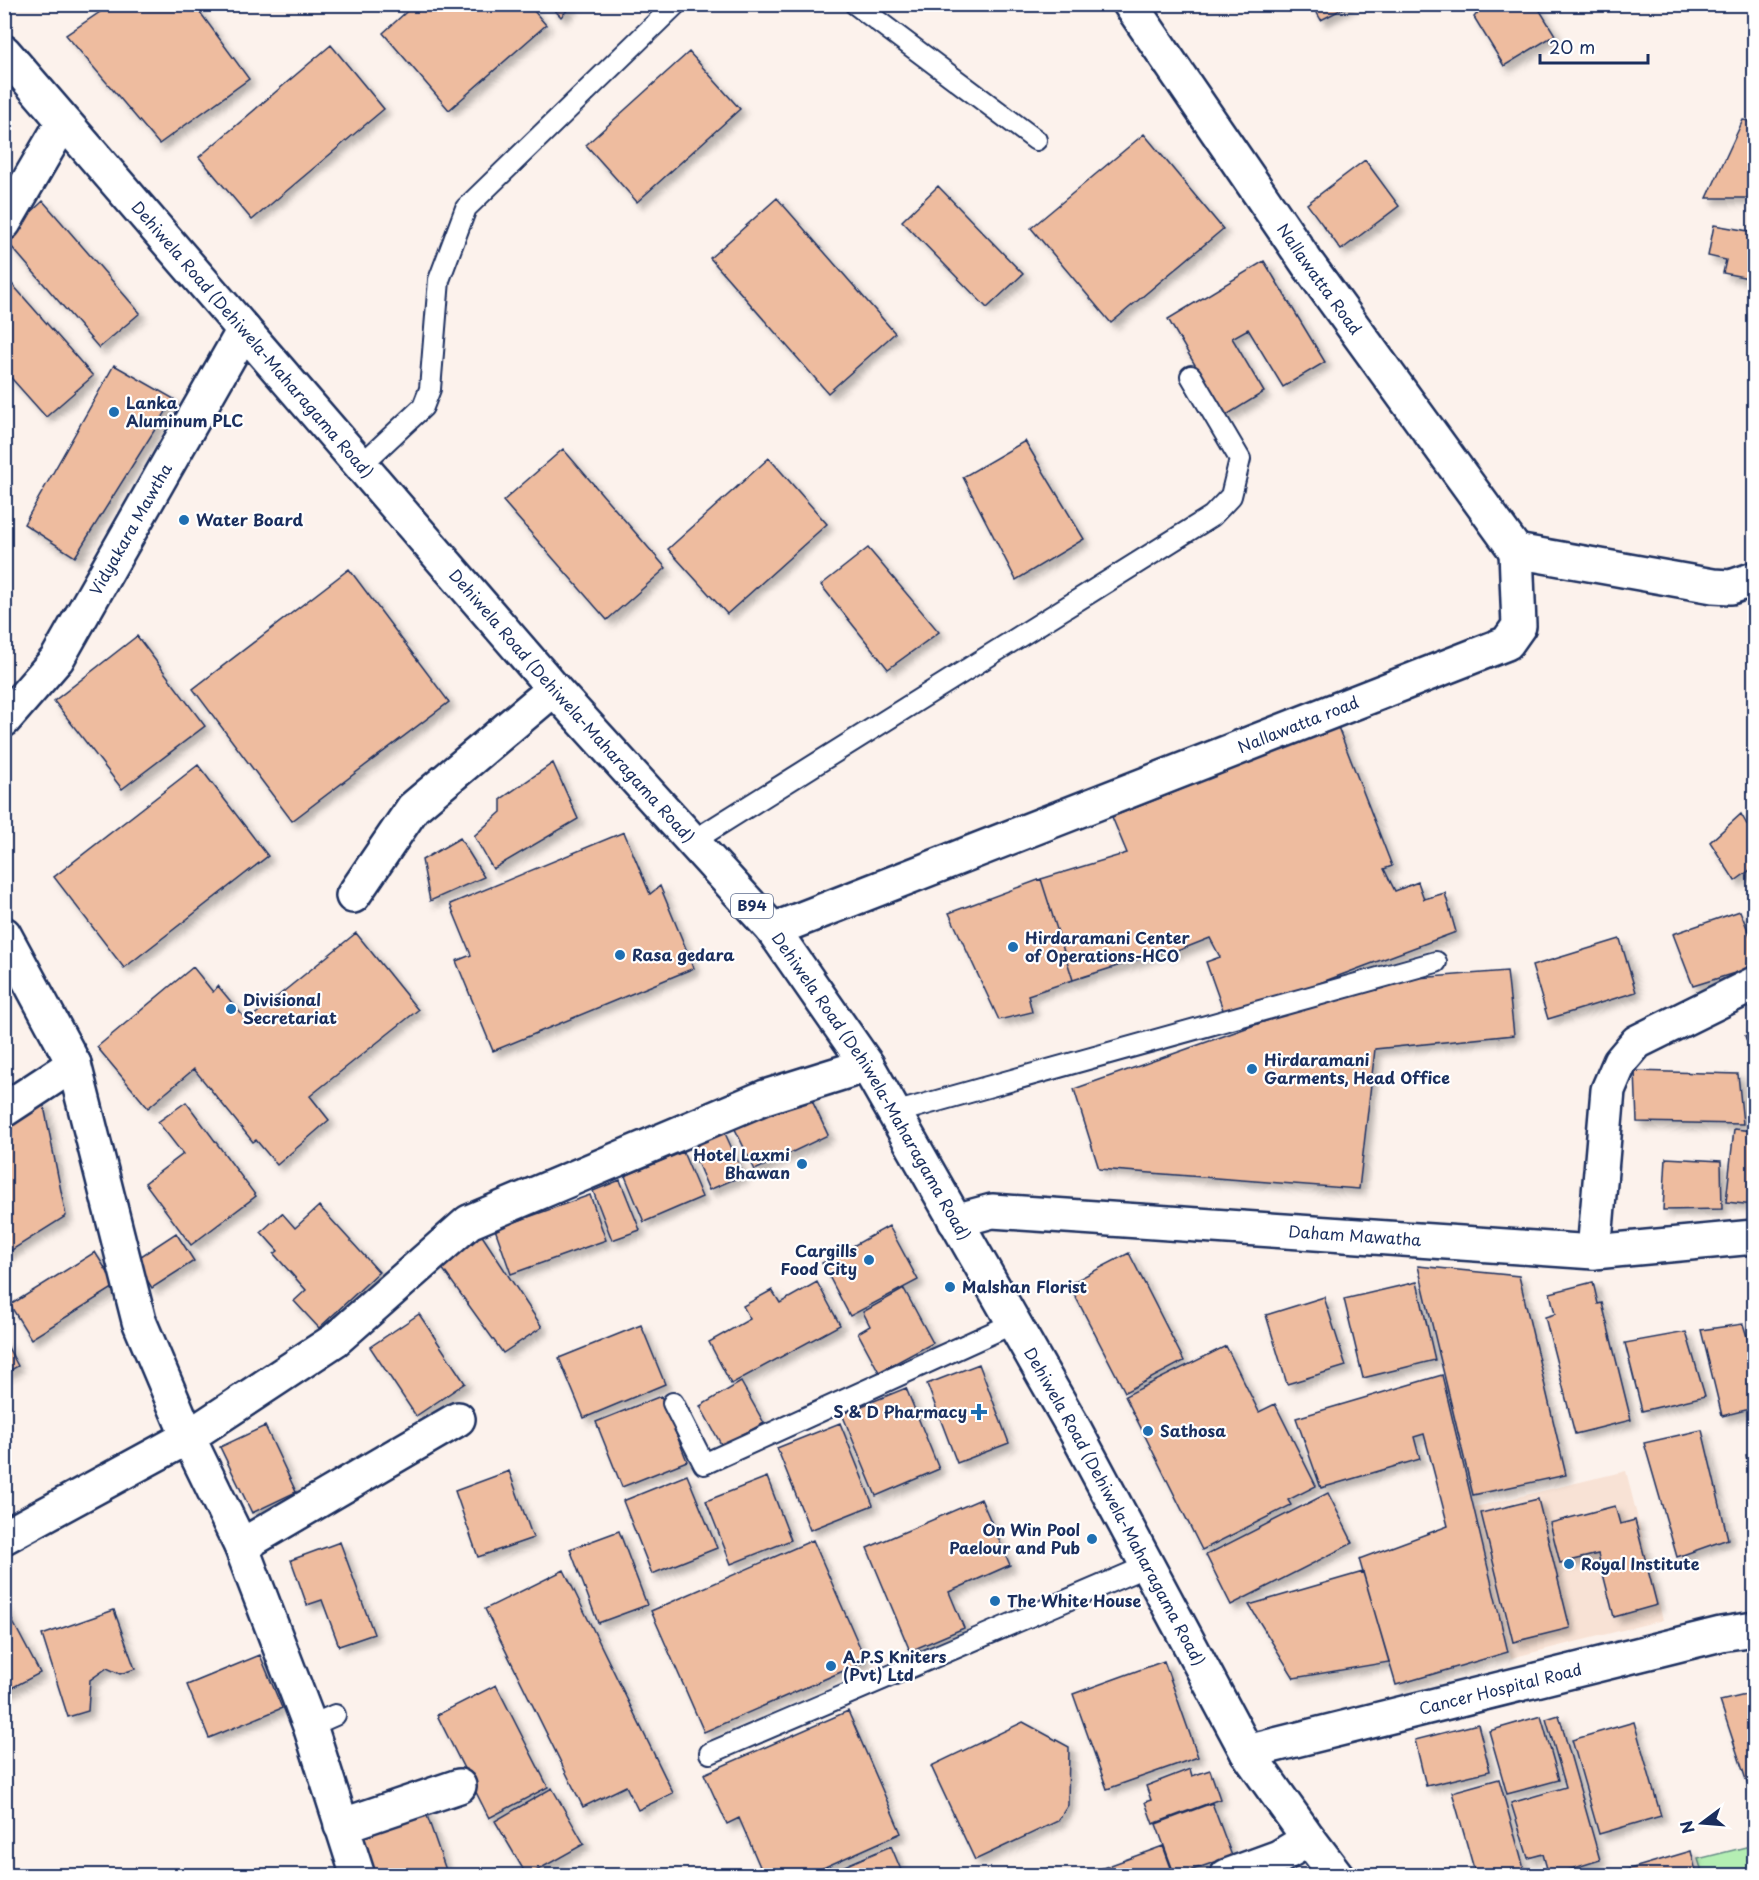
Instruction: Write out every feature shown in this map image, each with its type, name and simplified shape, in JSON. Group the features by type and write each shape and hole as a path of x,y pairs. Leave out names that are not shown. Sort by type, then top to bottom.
{"street":[{"name":"Nallawatta Road","path":"1130,4 1307,263 1516,551"},
{"name":"Dehiwela Road (Dehiwela-Maharagama Road)","path":"4,52 554,688 773,930 867,1065 1076,1432 1247,1752 1308,1839 1337,1875"},
{"path":"4,223 63,122"},
{"name":"Vidyakara Mawtha","path":"4,720 57,659 244,330"},
{"path":"1516,551 1713,586 1731,587 1755,579"},
{"name":"Nallawatta road","path":"773,930 1507,643 1519,626 1516,551"},
{"path":"353,896 413,808 554,688"},
{"path":"4,934 74,1064 139,1321 188,1437 322,1720 341,1826 358,1875"},
{"path":"1594,1252 1608,1090 1620,1062 1637,1042 1755,984"},
{"path":"4,1110 74,1064"},
{"path":"4,1537 188,1437 334,1340 469,1222 765,1097 867,1065"},
{"name":"Daham Mawatha","path":"955,1221 992,1211 1594,1252 1755,1238"},
{"path":"241,1546 458,1419"},
{"name":"Cancer Hospital Road","path":"1247,1752 1721,1634 1755,1629"},
{"path":"341,1826 459,1786"},
{"path":"1227,1875 1279,1857 1308,1839"}],"lane":[{"path":"361,465 423,407 430,389 439,280 466,208 676,4"},
{"path":"855,4 1036,140"},
{"path":"693,841 1212,516 1231,496 1240,459 1191,376"},
{"path":"894,1113 1436,962"},
{"path":"673,1403 704,1464 1014,1323"},
{"path":"711,1753 1147,1566"}],"shaded area":[{"name":"Royal Institute","path":"1626,1471 1663,1620 1511,1658 1475,1507"}],"green space":[{"path":"1754,1845 1754,1875 1703,1875 1698,1859"}],"building":[{"path":"112,4 194,4 249,79 159,144 66,35"},
{"path":"415,4 528,4 546,25 449,110 383,33"},
{"path":"549,4 573,4 561,17"},
{"path":"1312,4 1352,4 1321,20"},
{"path":"1485,4 1536,4 1555,35 1504,66 1474,17"},
{"path":"331,45 384,109 252,220 199,157"},
{"path":"689,52 740,109 637,202 586,145"},
{"path":"1743,120 1754,122 1754,198 1707,198"},
{"path":"1144,134 1223,229 1111,323 1031,228"},
{"path":"1365,160 1399,206 1341,250 1307,204"},
{"path":"938,186 1023,274 987,308 902,221"},
{"path":"777,198 895,333 828,393 710,258"},
{"path":"43,201 140,313 99,348 4,238"},
{"path":"1714,225 1754,232 1754,279 1723,273 1726,260 1708,256"},
{"path":"1264,261 1325,362 1283,387 1248,329 1232,338 1264,392 1225,416 1168,319"},
{"path":"12,284 93,376 46,417 4,370 4,290"},
{"path":"114,365 174,399 75,557 24,524"},
{"path":"1025,441 1084,539 1016,580 963,477"},
{"path":"563,449 666,568 607,620 503,501"},
{"path":"769,458 827,524 727,614 668,549"},
{"path":"868,548 939,632 888,669 821,585"},
{"path":"349,569 449,702 292,821 193,689"},
{"path":"137,636 205,726 122,789 54,701"},
{"path":"1338,727 1392,866 1384,869 1395,891 1418,882 1424,899 1445,893 1456,932 1226,1018 1206,962 1220,957 1210,938 1167,955 1165,951 1073,980 1041,879 1127,853 1112,817"},
{"path":"553,763 578,819 493,869 474,836 501,812 501,799"},
{"path":"198,765 268,856 124,968 54,877"},
{"path":"1741,814 1754,837 1754,867 1735,881 1710,842"},
{"path":"624,832 650,894 660,886 694,968 493,1051 456,961 471,955 450,904"},
{"path":"460,838 484,877 430,901 422,860"},
{"name":"Hirdaramani Center of Operations-HCO","path":"1041,879 1073,980 1028,995 1032,1012 999,1020 949,913"},
{"path":"1740,911 1754,945 1754,967 1693,986 1673,934"},
{"path":"356,933 418,1010 310,1096 329,1120 277,1165 256,1140 253,1142 194,1069 148,1108 97,1047 193,967 213,992 218,986 247,1021"},
{"path":"1620,939 1636,992 1548,1019 1532,966"},
{"name":"Hirdaramani Garments, Head Office","path":"1507,971 1514,1035 1375,1049 1359,1189 1099,1169 1074,1089 1379,981"},
{"path":"1754,1032 1754,1061 1745,1036"},
{"path":"1635,1071 1738,1074 1743,1124 1637,1122"},
{"path":"807,1090 828,1135 755,1170 733,1125"},
{"path":"43,1101 66,1216 4,1255 4,1125"},
{"path":"186,1102 256,1196 191,1245 145,1183 183,1154 158,1122"},
{"path":"1734,1129 1754,1131 1754,1205 1726,1202"},
{"path":"724,1131 744,1175 709,1190 690,1146"},
{"path":"683,1152 702,1197 644,1222 625,1176"},
{"path":"1666,1158 1721,1161 1722,1209 1663,1210"},
{"path":"620,1180 640,1230 612,1240 593,1191"},
{"path":"590,1195 606,1240 511,1274 495,1229"},
{"path":"319,1206 379,1272 319,1328 294,1301 306,1290 274,1254 278,1251 261,1232 282,1213 295,1228"},
{"path":"889,1226 918,1280 850,1316 822,1263"},
{"path":"479,1231 542,1327 503,1353 437,1261"},
{"path":"176,1233 194,1261 152,1288 135,1260"},
{"path":"95,1252 116,1286 31,1339 10,1305"},
{"path":"1129,1253 1184,1361 1125,1392 1069,1284"},
{"path":"1418,1266 1519,1276 1566,1475 1473,1495"},
{"path":"817,1282 840,1325 731,1384 709,1342 750,1319 743,1306 772,1290 780,1303"},
{"path":"1417,1282 1435,1360 1363,1378 1344,1299"},
{"path":"1593,1282 1598,1304 1602,1303 1631,1420 1575,1434 1545,1317 1555,1314 1550,1293"},
{"path":"904,1289 933,1343 879,1372 858,1333 870,1326 863,1312"},
{"path":"1324,1297 1346,1366 1287,1384 1266,1315"},
{"path":"419,1314 465,1383 416,1416 370,1347"},
{"path":"1743,1324 1754,1359 1754,1408 1722,1416 1701,1330"},
{"path":"641,1325 665,1384 584,1418 559,1358"},
{"path":"1686,1332 1705,1396 1642,1411 1625,1343"},
{"path":"4,1340 18,1366 4,1374"},
{"path":"1226,1346 1259,1412 1275,1404 1316,1486 1288,1500 1291,1505 1202,1550 1125,1396"},
{"path":"979,1364 1009,1443 957,1463 927,1384"},
{"path":"1442,1375 1508,1652 1396,1685 1359,1559 1448,1526 1424,1434 1414,1437 1420,1459 1321,1488 1296,1418"},
{"path":"741,1382 764,1423 722,1446 700,1406"},
{"path":"906,1388 939,1469 876,1496 842,1414"},
{"path":"661,1396 687,1461 622,1487 596,1422"},
{"path":"840,1423 873,1505 810,1530 777,1448"},
{"path":"265,1426 296,1492 252,1513 220,1447"},
{"path":"1702,1430 1728,1539 1677,1557 1644,1443"},
{"path":"1754,1454 1754,1499 1746,1455"},
{"path":"509,1471 533,1538 478,1557 455,1491"},
{"path":"687,1475 717,1548 652,1574 623,1501"},
{"path":"767,1477 791,1540 731,1564 706,1501"},
{"path":"1328,1493 1353,1543 1231,1605 1206,1555"},
{"path":"981,1499 1010,1565 949,1592 964,1628 910,1651 867,1548"},
{"path":"1538,1499 1570,1628 1513,1642 1481,1513"},
{"path":"1615,1506 1620,1524 1635,1520 1657,1605 1614,1617 1598,1554 1560,1563 1550,1523"},
{"path":"619,1531 647,1605 598,1623 570,1549"},
{"path":"813,1540 866,1661 704,1732 651,1611"},
{"path":"340,1542 374,1634 339,1646 322,1600 307,1605 291,1560"},
{"path":"564,1570 673,1793 638,1810 626,1786 583,1807 485,1609"},
{"path":"1363,1572 1389,1662 1294,1678 1249,1605"},
{"path":"4,1605 40,1673 4,1692"},
{"path":"114,1610 135,1669 120,1674 107,1668 90,1680 88,1711 68,1717 42,1635"},
{"path":"260,1655 282,1708 209,1738 187,1685"},
{"path":"1164,1661 1198,1757 1107,1789 1073,1694"},
{"path":"496,1685 548,1787 489,1818 437,1715"},
{"path":"1754,1693 1754,1798 1752,1798 1720,1701"},
{"path":"848,1711 901,1833 805,1876 764,1876 739,1818 727,1824 704,1774"},
{"path":"1559,1715 1600,1860 1549,1876 1543,1854 1528,1858 1511,1803 1566,1787 1546,1719"},
{"path":"1541,1716 1559,1780 1507,1794 1489,1731"},
{"path":"1023,1722 1069,1747 1068,1805 1058,1821 975,1860 931,1766"},
{"path":"1634,1722 1661,1816 1599,1834 1572,1740"},
{"path":"1478,1724 1490,1771 1426,1786 1415,1740"},
{"path":"1190,1769 1192,1776 1210,1770 1220,1799 1153,1824 1145,1802 1151,1800 1146,1786"},
{"path":"1499,1779 1526,1876 1476,1876 1452,1792"},
{"path":"552,1788 584,1844 527,1876 495,1821"},
{"path":"1212,1803 1232,1856 1175,1876 1156,1824"},
{"path":"423,1804 448,1876 376,1876 359,1826"},
{"path":"891,1846 901,1870 887,1876 821,1876"},
{"path":"1163,1846 1174,1876 1081,1876"},
{"path":"1691,1851 1697,1876 1606,1876"}],"place":[{"name":"Lanka Aluminum PLC","path":"114,412"},
{"name":"Water Board","path":"184,520"},
{"name":"Hirdaramani Center of Operations-HCO","path":"1013,947"},
{"name":"Rasa gedara","path":"620,955"},
{"name":"Divisional Secretariat","path":"231,1009"},
{"name":"Hirdaramani Garments, Head Office","path":"1252,1069"},
{"name":"Hotel Laxmi Bhawan","path":"802,1164"},
{"name":"Cargills Food City","path":"869,1260"},
{"name":"Malshan Florist","path":"950,1287"},
{"name":"S & D Pharmacy","path":"979,1412"},
{"name":"Sathosa","path":"1148,1431"},
{"name":"On Win Pool Paelour and Pub","path":"1092,1539"},
{"name":"Royal Institute","path":"1569,1564"},
{"name":"The White House","path":"995,1601"},
{"name":"A.P.S Kniters (Pvt) Ltd","path":"831,1666"}]}
